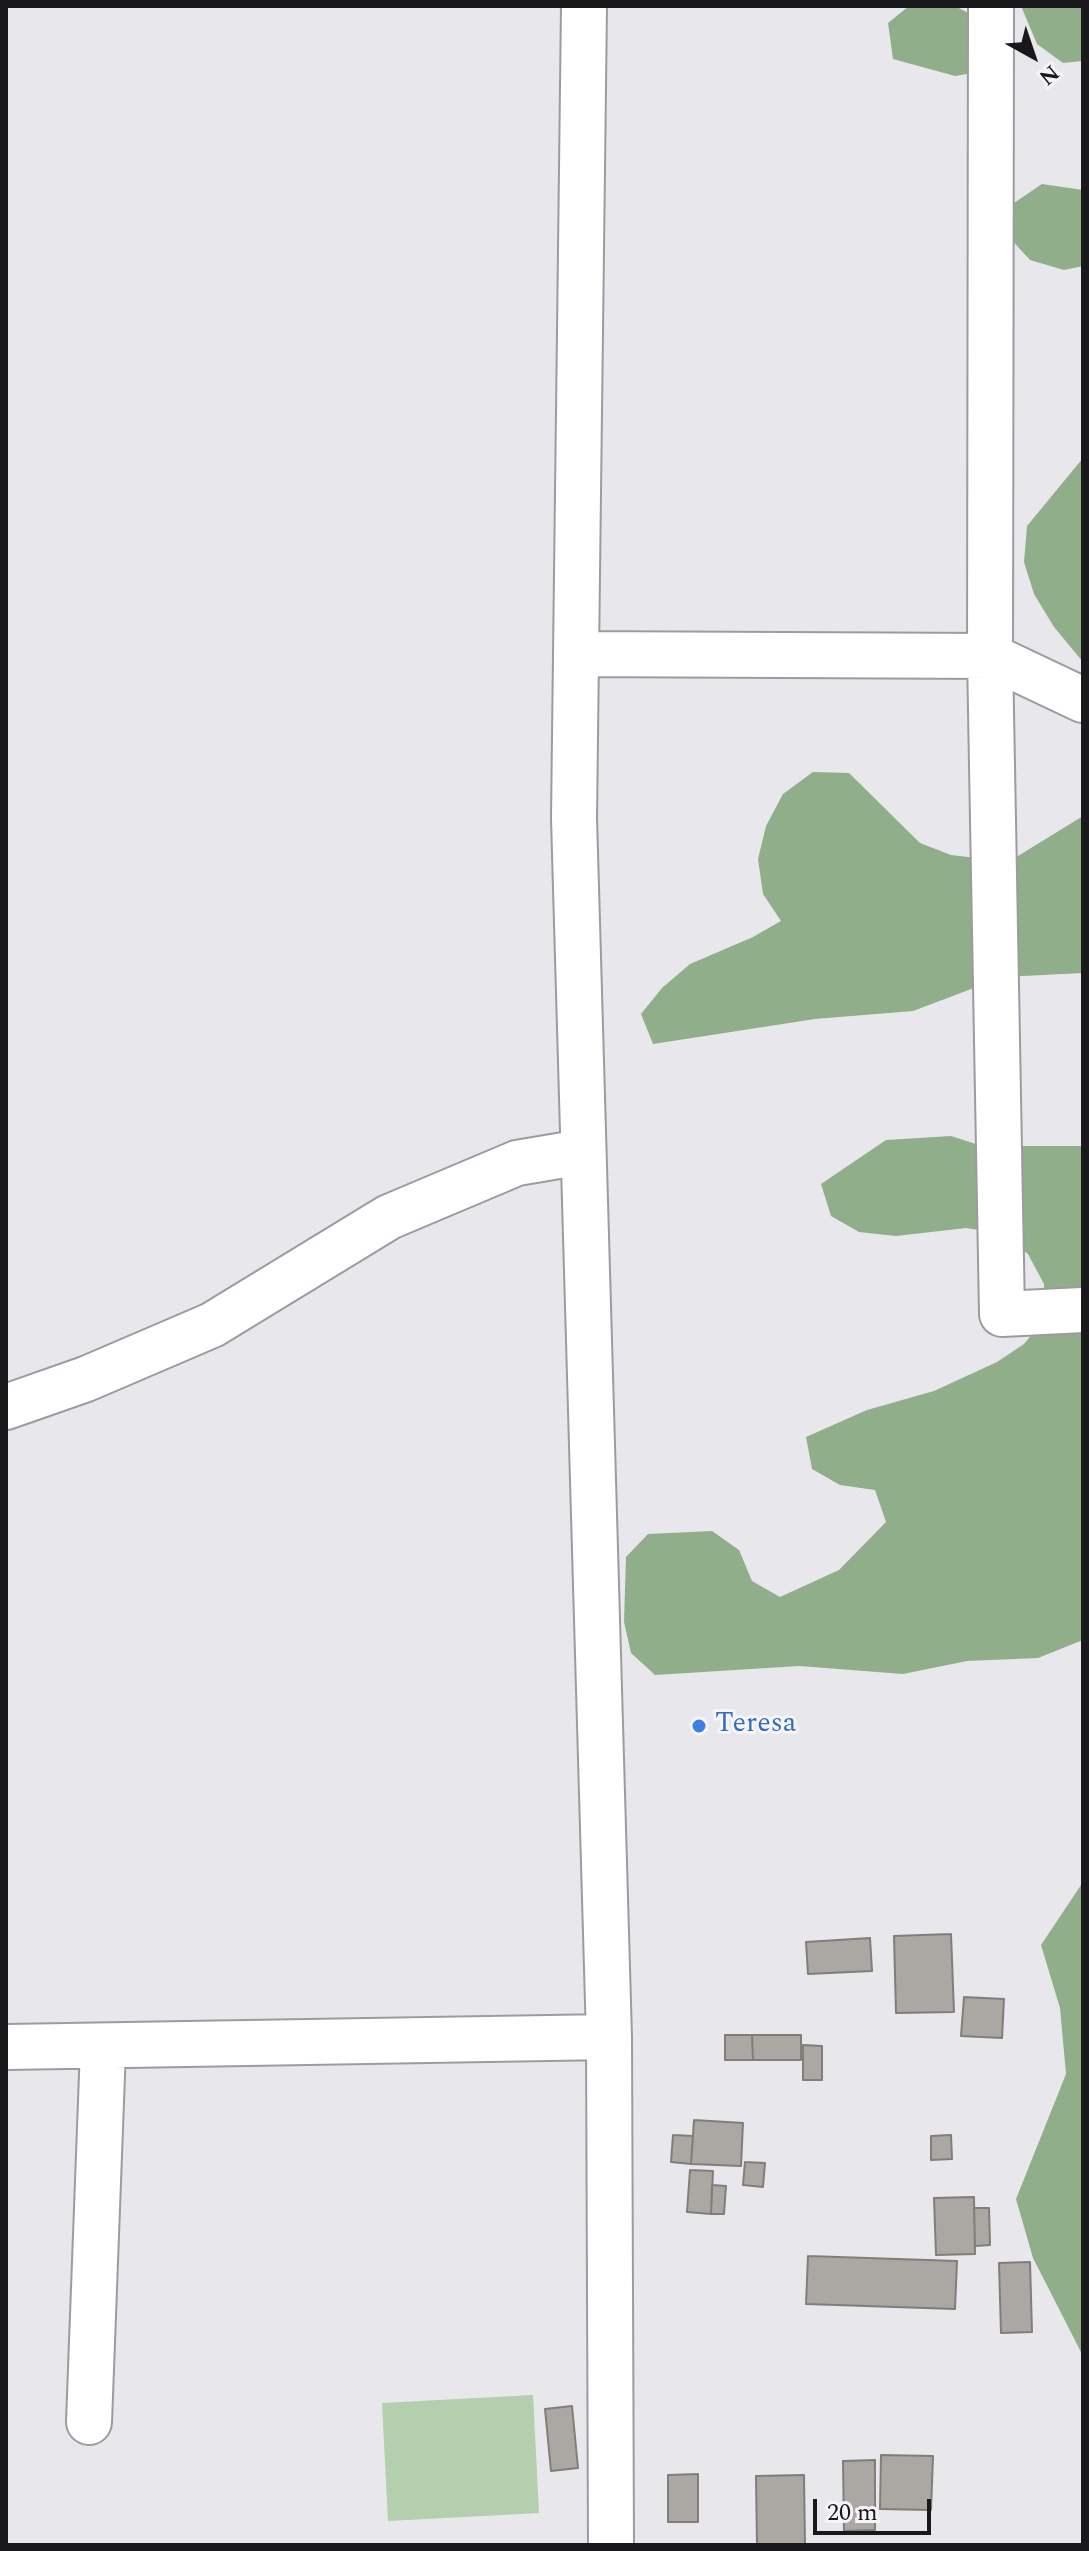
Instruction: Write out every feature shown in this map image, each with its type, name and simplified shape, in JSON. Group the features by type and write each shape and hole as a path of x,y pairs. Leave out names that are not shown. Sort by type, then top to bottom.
{"street":[{"path":"584,6 574,818 609,2037 611,2545"},
{"path":"991,6 990,656 1002,1314 1083,1310"},
{"path":"576,654 990,656 1083,700"},
{"path":"6,1407 86,1379 212,1325 389,1217 517,1163 582,1152"},
{"path":"6,2047 103,2048 609,2037"},
{"path":"89,2422 103,2048"}],"green space":[{"path":"909,6 955,6 978,18 990,70 955,76 893,59 888,23"},
{"path":"1021,6 1083,6 1083,61 1063,63 1037,44"},
{"path":"1042,184 1083,190 1083,266 1064,270 1030,260 1008,236 1014,203"},
{"path":"1083,458 1083,662 1054,627 1034,594 1024,562 1027,526"},
{"path":"813,772 849,773 920,843 951,855 985,859 1018,856 1083,816 1083,973 1003,977 913,1011 815,1019 653,1044 641,1014 662,988 690,964 753,937 781,921 763,894 758,859 766,826 783,794"},
{"path":"951,1136 982,1146 1083,1146 1083,1640 1038,1658 967,1661 903,1674 799,1666 655,1675 631,1653 624,1622 626,1557 648,1534 712,1531 739,1550 752,1581 780,1597 839,1570 886,1522 875,1490 840,1485 812,1469 806,1437 867,1410 934,1391 997,1362 1024,1344 1045,1318 1044,1284 1028,1254 999,1233 966,1228 896,1236 859,1232 831,1216 821,1184 886,1140"},
{"path":"1083,1882 1083,2356 1033,2258 1016,2199 1066,2074 1060,2008 1041,1945"},
{"path":"533,2395 539,2513 388,2521 382,2403"}],"building":[{"path":"951,1934 954,2012 896,2013 894,1936"},
{"path":"870,1938 872,1971 808,1974 806,1942"},
{"path":"964,1997 1004,1999 1002,2038 961,2036"},
{"path":"725,2035 752,2035 753,2060 725,2060"},
{"path":"752,2035 801,2035 801,2060 753,2060"},
{"path":"803,2045 822,2046 822,2080 803,2080"},
{"path":"694,2120 743,2123 741,2166 691,2164"},
{"path":"673,2135 693,2136 691,2164 671,2162"},
{"path":"951,2135 952,2159 931,2160 931,2136"},
{"path":"745,2162 765,2163 763,2187 743,2185"},
{"path":"690,2170 713,2171 711,2214 687,2212"},
{"path":"712,2185 726,2186 724,2214 711,2214"},
{"path":"974,2197 975,2254 936,2255 934,2198"},
{"path":"974,2208 989,2208 990,2245 975,2246"},
{"path":"808,2256 957,2261 955,2309 806,2304"},
{"path":"1030,2262 1032,2332 1001,2333 999,2263"},
{"path":"572,2406 578,2468 551,2471 545,2409"},
{"path":"881,2455 933,2456 931,2510 880,2509"},
{"path":"875,2460 875,2530 844,2531 843,2461"},
{"path":"698,2474 698,2522 668,2522 668,2475"},
{"path":"804,2475 805,2545 757,2545 756,2476"}],"place":[{"name":"Teresa","path":"699,1726"}]}
